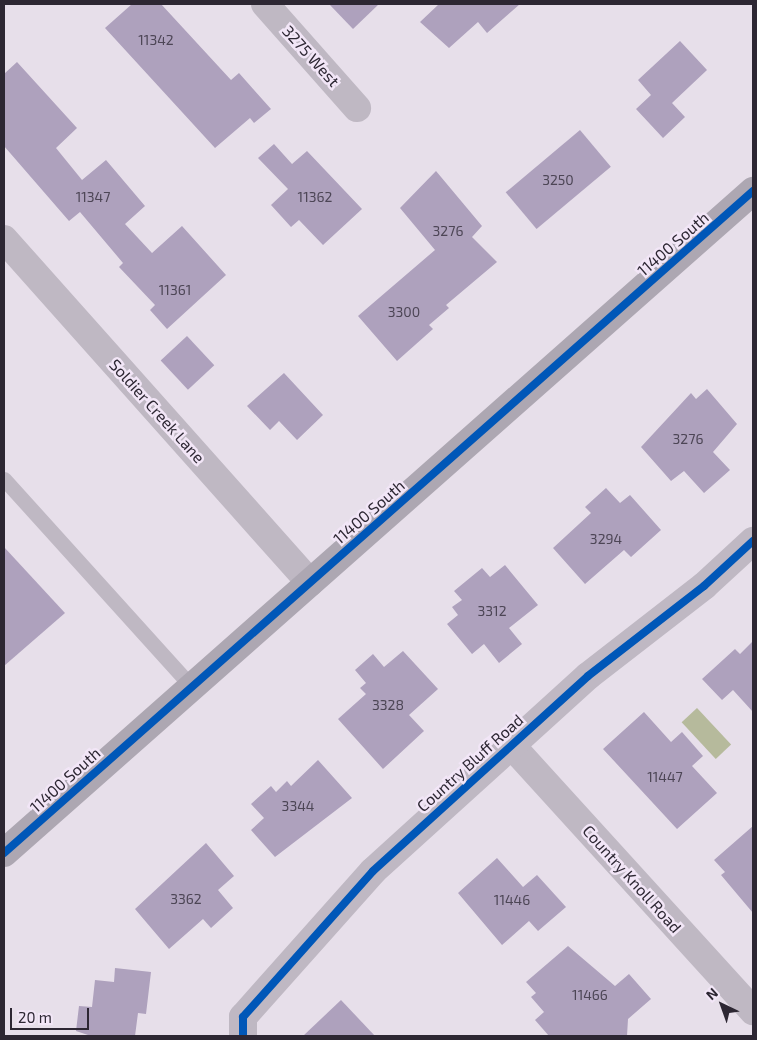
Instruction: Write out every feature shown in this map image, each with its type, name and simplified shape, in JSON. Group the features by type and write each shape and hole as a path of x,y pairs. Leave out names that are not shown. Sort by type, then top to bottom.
{"main road":[{"name":"11400 South","path":"4,853 753,192"}],"street":[{"name":"3275 West","path":"265,4 357,108"},
{"name":"Soldier Creek Lane","path":"4,239 310,582"},
{"name":"Country Bluff Road","path":"243,1036 242,1017 373,871 588,676 704,586 753,541"},
{"name":"Country Knoll Road","path":"511,745 753,1011"}],"lane":[{"path":"4,479 191,686"}],"shaded area":[{"path":"697,708 731,745 716,759 682,722"}],"building":[{"path":"132,4 161,4 231,80 239,73 271,109 254,123 250,118 215,148 105,28"},
{"path":"329,4 379,4 353,29"},
{"path":"439,4 520,4 487,33 478,22 449,48 420,22"},
{"path":"680,41 707,70 672,103 685,117 663,138 636,109 651,95 638,80"},
{"path":"17,62 77,128 56,148 82,180 106,160 145,206 125,224 152,253 182,226 226,275 167,329 150,310 155,305 119,267 123,263 80,212 69,221 4,146 4,74"},
{"path":"580,130 611,167 537,229 506,192"},
{"path":"274,144 292,164 307,151 362,209 323,245 299,220 291,227 271,205 288,189 258,158"},
{"path":"436,171 482,226 472,237 497,262 446,305 449,308 429,325 433,329 397,361 358,316 435,250 400,208"},
{"path":"187,336 214,365 188,390 161,361"},
{"path":"284,373 323,415 297,440 279,421 270,430 247,406"},
{"path":"707,389 737,424 713,452 730,470 704,493 684,471 671,481 641,447 691,393 696,399"},
{"path":"606,488 620,503 630,495 661,530 631,557 624,550 585,584 553,548 591,513 585,507"},
{"path":"4,547 65,613 4,666"},
{"path":"505,565 538,605 509,628 522,644 499,663 484,644 472,654 447,624 458,615 452,607 462,600 454,591 482,568 490,577"},
{"path":"753,641 753,712 733,690 722,700 702,679 735,649 740,654"},
{"path":"403,651 438,689 409,715 424,731 383,769 338,719 366,694 360,688 366,683 355,670 373,654 384,667"},
{"path":"644,712 671,742 682,732 703,756 692,766 717,793 677,829 603,749"},
{"path":"318,760 352,798 275,857 251,830 264,818 251,804 271,786 276,792 287,781 291,786"},
{"path":"753,826 753,913 721,875 725,872 714,860"},
{"path":"206,843 234,876 218,890 233,908 211,928 203,919 169,949 135,909"},
{"path":"497,858 523,887 537,875 566,907 538,931 529,921 502,945 458,893"},
{"path":"568,946 615,986 629,974 651,999 628,1019 627,1036 549,1036 535,1020 544,1012 531,997 536,993 526,982"},
{"path":"115,968 151,972 146,1014 138,1013 135,1036 91,1036 76,1031 79,1006 92,1007 95,980 114,982"},
{"path":"341,1000 375,1036 303,1036"}],"cycle path":[{"path":"4,853 753,191"},
{"path":"243,1036 243,1017 373,871 588,676 704,586 753,541"}]}
